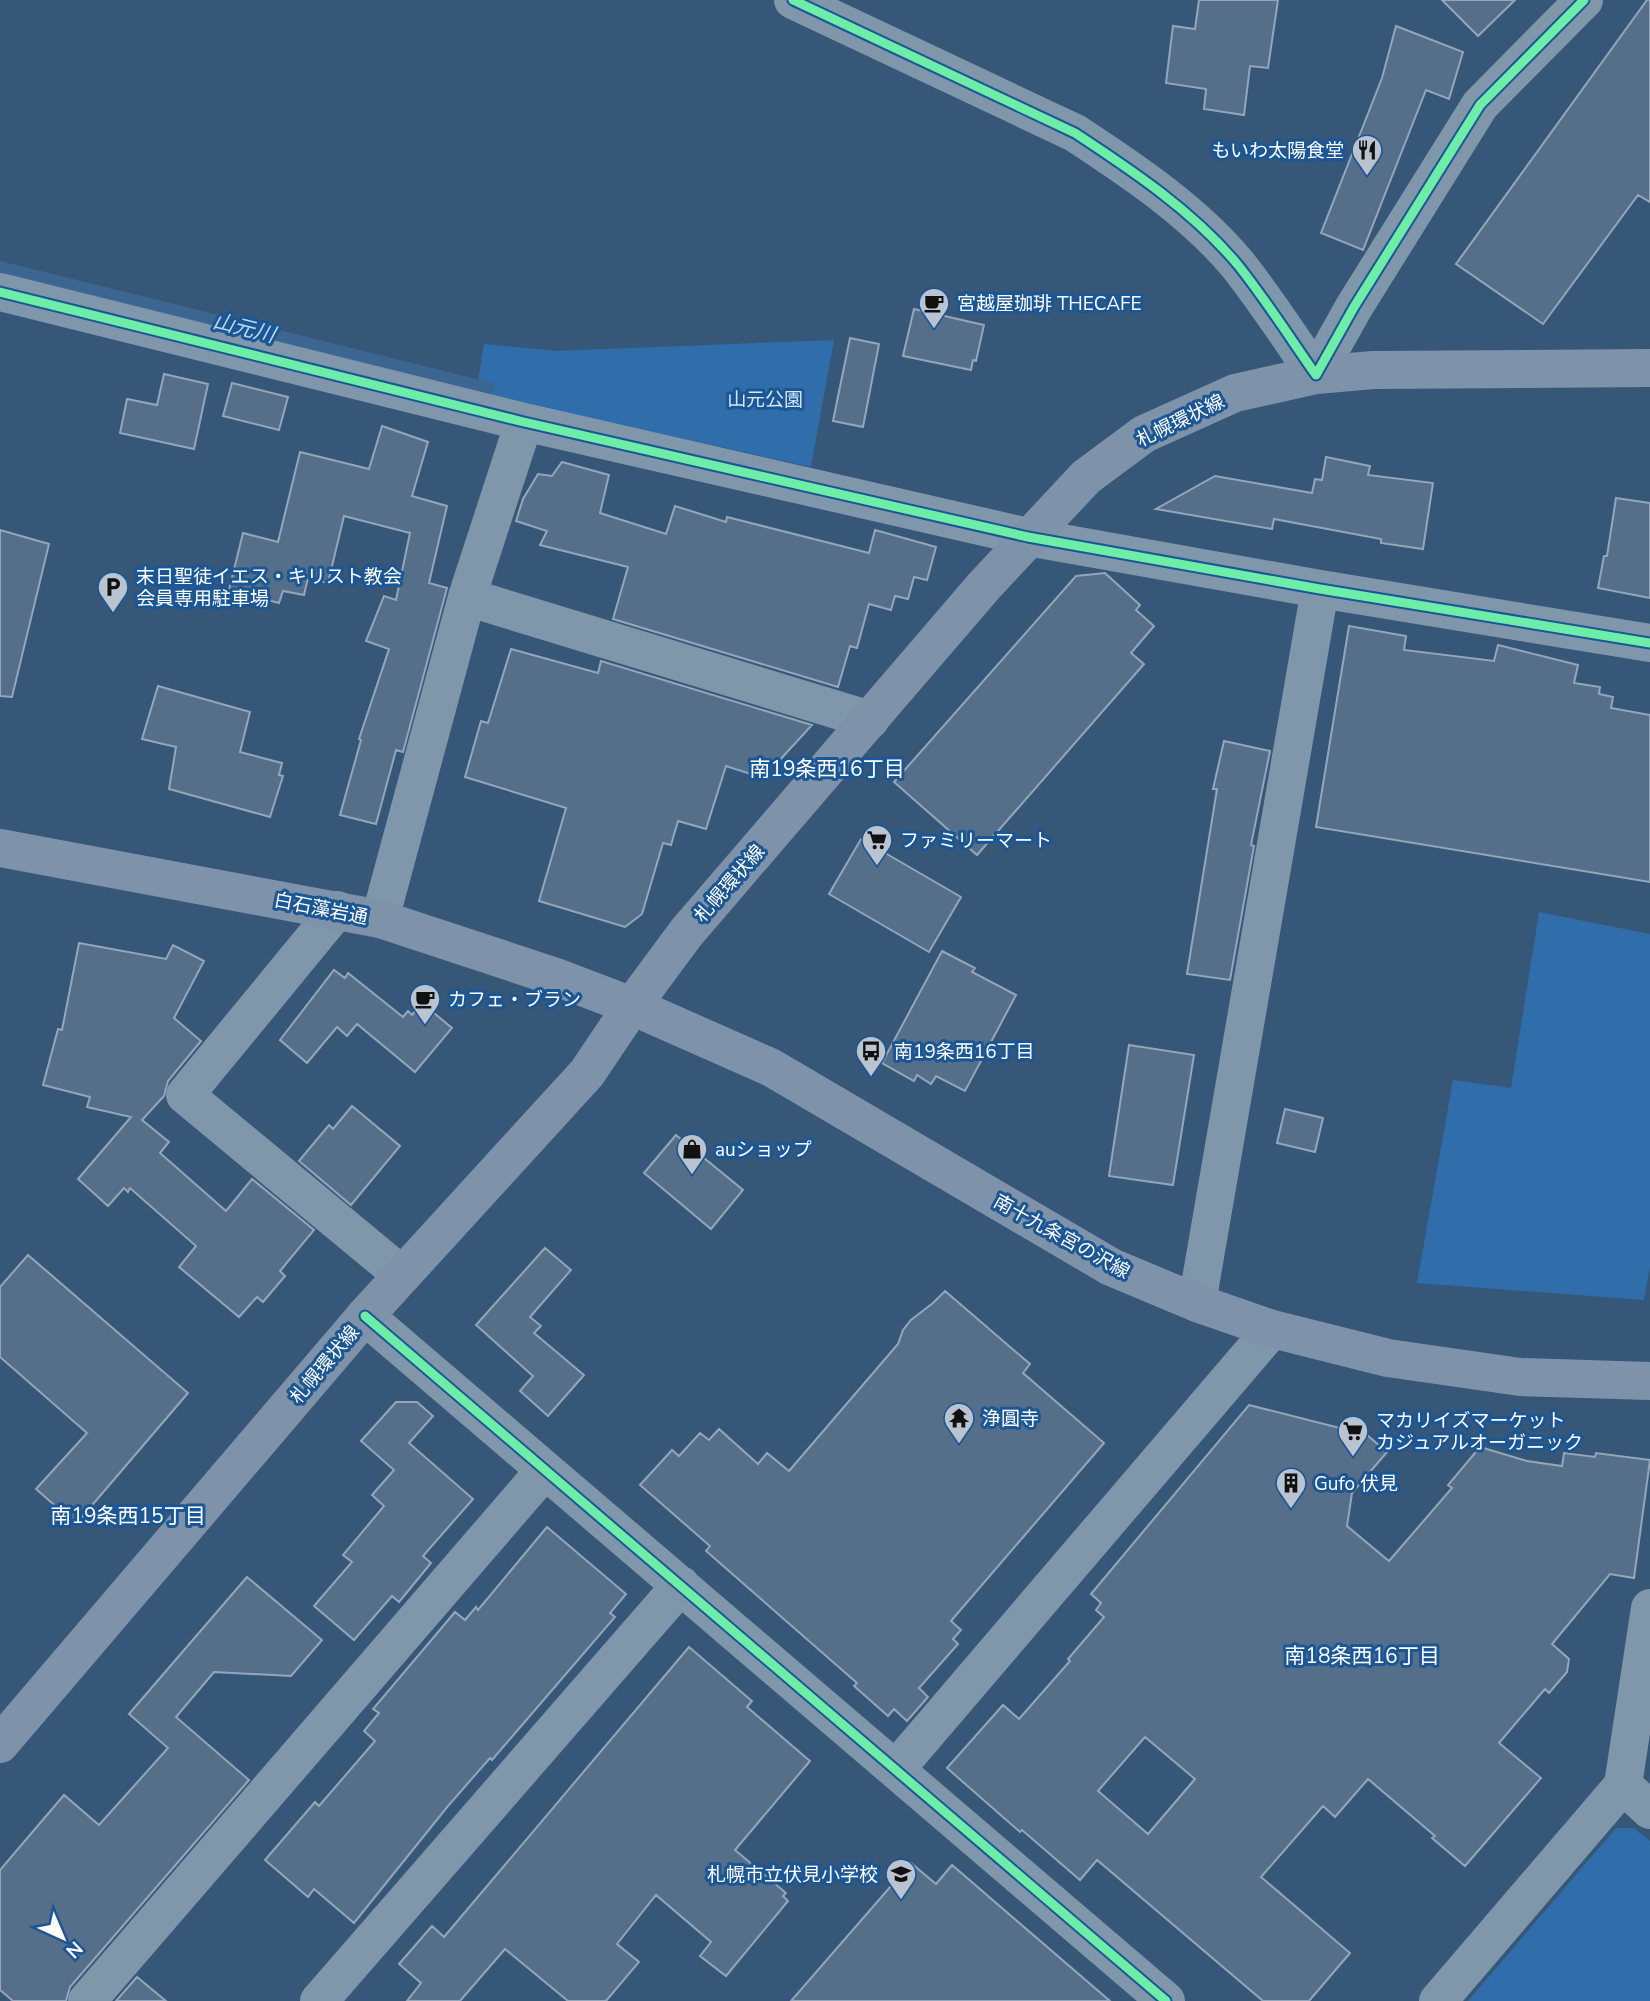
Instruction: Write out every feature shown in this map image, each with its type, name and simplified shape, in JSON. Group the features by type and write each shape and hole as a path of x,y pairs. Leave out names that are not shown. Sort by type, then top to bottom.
{"main road":[{"name":"札幌環状線","path":"0,1744 365,1316 587,1073 686,933 1028,537 1086,477 1144,434 1235,393 1316,374 1373,370 1650,368"},
{"name":"白石藻岩通","path":"0,848 380,919 556,977 632,1006"},
{"name":"南十九条宮の沢線","path":"632,1006 770,1068 1111,1267 1198,1303 1272,1329 1388,1358 1520,1377 1650,1381"}],"street":[{"path":"793,0 1075,133 1119,162 1178,208 1236,264 1316,374 1354,306 1480,105 1584,0"},
{"path":"0,292 524,422 1028,537 1320,589 1650,643"},
{"path":"380,919 467,597 524,422"},
{"path":"1198,1303 1320,589"},
{"path":"467,597 870,720"},
{"path":"337,910 184,1095 402,1275"},
{"path":"365,1316 1166,2001"},
{"path":"896,1769 1272,1329"},
{"path":"87,2001 545,1470"},
{"path":"319,2001 681,1585"},
{"path":"1438,2001 1636,1797 1650,1608"}],"green space":[{"name":"山元公園","path":"834,340 811,467 476,393 484,344 556,351"},
{"path":"1539,912 1650,934 1650,1266 1644,1300 1417,1283 1453,1080 1511,1088"},
{"path":"1616,1828 1634,1828 1650,1841 1650,2001 1468,2001"}],"building":[{"path":"1199,0 1278,0 1268,68 1250,66 1244,115 1204,109 1206,89 1166,83 1173,26 1195,29"},
{"path":"1442,0 1515,0 1478,36"},
{"path":"1647,0 1650,0 1650,202 1638,195 1543,324 1456,264"},
{"path":"1396,26 1463,52 1449,99 1426,90 1363,250 1321,233 1382,78"},
{"path":"914,309 984,325 976,361 973,360 971,370 903,356"},
{"path":"850,338 879,344 863,427 833,421"},
{"path":"164,374 208,384 194,449 120,433 127,399 157,405"},
{"path":"232,383 288,397 279,430 223,416"},
{"path":"382,426 428,442 412,496 447,506 429,583 447,588 403,752 396,750 376,824 340,815 361,740 359,739 389,649 366,641 384,596 396,600 410,533 344,516 328,583 308,578 304,595 283,591 279,603 229,590 243,533 278,542 300,452 369,469"},
{"path":"1326,457 1370,466 1368,475 1433,483 1423,549 1381,543 1381,539 1274,519 1272,529 1156,509 1215,476 1312,493 1315,479 1322,480"},
{"path":"562,462 609,475 600,513 666,534 675,506 726,522 727,517 869,553 875,530 936,547 927,580 914,577 908,599 895,596 891,610 869,604 857,648 850,646 838,687 613,619 628,567 540,545 547,531 516,521 523,499 538,474 552,476"},
{"path":"1616,498 1650,503 1650,598 1598,588 1604,556 1607,556"},
{"path":"0,530 49,544 12,697 0,696"},
{"path":"1105,573 1140,605 1136,610 1154,626 1131,653 1144,664 977,855 894,782 1076,576"},
{"path":"1349,626 1406,636 1404,650 1494,661 1498,645 1578,665 1574,683 1600,687 1599,694 1613,697 1611,708 1650,715 1650,882 1316,827"},
{"path":"511,649 598,673 601,661 812,725 778,762 767,758 760,777 726,766 706,829 678,821 671,845 663,843 642,914 625,927 539,901 566,808 465,777 481,721 488,723"},
{"path":"158,686 250,712 240,752 282,763 279,775 283,776 270,817 169,789 176,747 142,739"},
{"path":"1224,741 1270,751 1251,845 1254,846 1230,980 1187,974 1217,789 1213,789"},
{"name":"ファミリーマート","path":"861,839 961,897 929,952 829,894"},
{"path":"79,943 166,959 173,945 204,961 174,1018 201,1041 168,1081 164,1096 142,1120 169,1142 160,1153 226,1211 252,1179 314,1230 280,1271 285,1276 263,1302 257,1297 239,1317 179,1267 196,1246 130,1188 128,1192 124,1188 108,1206 78,1179 131,1117 87,1107 90,1097 43,1085 58,1029 62,1030"},
{"path":"942,951 975,968 972,972 1016,995 965,1091 936,1076 931,1084 917,1075 914,1081 882,1063"},
{"path":"334,970 345,978 348,973 403,1017 408,1011 412,1015 422,1003 452,1028 415,1072 357,1024 347,1036 337,1027 307,1063 280,1040"},
{"path":"1129,1045 1194,1055 1173,1185 1109,1176"},
{"path":"352,1106 400,1146 351,1205 299,1161 329,1125 333,1129"},
{"path":"1285,1109 1323,1118 1315,1152 1277,1143"},
{"path":"676,1135 743,1190 711,1229 644,1173"},
{"path":"545,1248 571,1270 530,1317 541,1326 534,1333 584,1375 548,1416 520,1391 533,1376 476,1325"},
{"path":"28,1255 188,1393 76,1524 36,1489 87,1433 0,1357 0,1287"},
{"path":"945,1291 1030,1364 1023,1373 1104,1443 951,1621 961,1630 953,1639 958,1644 919,1688 928,1697 907,1721 894,1709 888,1716 854,1686 857,1683 706,1551 710,1546 640,1485 672,1450 679,1456 700,1433 709,1440 719,1429 758,1464 767,1453 789,1471 898,1344 903,1330 911,1320"},
{"path":"396,1402 417,1402 433,1416 409,1443 473,1499 423,1556 431,1563 399,1602 392,1596 354,1640 314,1606 352,1562 343,1555 384,1506 372,1495 394,1470 361,1441"},
{"path":"1249,1405 1367,1435 1387,1452 1352,1493 1347,1526 1389,1561 1452,1488 1448,1485 1480,1447 1527,1461 1562,1466 1564,1453 1595,1457 1596,1453 1650,1460 1634,1578 1610,1574 1552,1644 1569,1659 1567,1672 1549,1693 1545,1689 1499,1743 1541,1778 1465,1866 1432,1838 1435,1836 1368,1779 1335,1817 1323,1806 1261,1877 1350,1953 1309,2001 1263,2001 1097,1860 1080,1880 947,1768 1003,1705 1019,1719 1070,1661 1068,1659 1104,1617 1096,1610 1101,1603 1091,1594","holes":["1145,1737 1195,1779 1148,1834 1098,1791"]},
{"path":"547,1527 626,1594 610,1613 615,1617 492,1760 490,1758 448,1806 354,1923 314,1889 308,1897 265,1860 315,1802 319,1806 375,1741 364,1731 379,1713 373,1709 455,1612 465,1620 476,1607 478,1610"},
{"path":"247,1577 322,1640 291,1676 214,1672 176,1717 249,1780 70,1987 66,2001 13,2001 0,1990 0,1870 64,1795 99,1825 168,1748 129,1714"},
{"path":"689,1647 752,1701 747,1707 810,1761 735,1850 786,1893 783,1896 788,1901 726,1976 700,1956 711,1942 656,1895 617,1944 639,1962 606,2001 568,2001 505,1949 460,2001 407,2001 421,1983 399,1964 432,1926 444,1937"},
{"name":"札幌市立伏見小学校","path":"911,1863 936,1884 952,1865 1110,2001 791,2001"},
{"path":"137,1977 166,2001 116,2001"}],"waterway":[{"name":"山元川","path":"0,267 488,388"}],"cycle path":[{"path":"793,0 1075,133 1140,177 1202,227 1238,265 1316,375 1354,307 1480,105 1584,0"},
{"path":"0,292 524,422 1028,537 1320,589 1650,643"},
{"path":"365,1316 1166,2001"}],"place":[{"name":"もいわ太陽食堂","path":"1367,177"},
{"name":"宮越屋珈琲 THECAFE","path":"934,330"},
{"name":"末日聖徒イエス・キリスト教会 会員専用駐車場","path":"113,614"},
{"name":"ファミリーマート","path":"877,867"},
{"name":"カフェ・ブラン","path":"425,1026"},
{"name":"南19条西16丁目","path":"871,1078"},
{"name":"auショップ","path":"692,1176"},
{"name":"浄圓寺","path":"959,1445"},
{"name":"マカリイズマーケット カジュアルオーガニック","path":"1353,1458"},
{"name":"Gufo 伏見","path":"1291,1510"},
{"name":"札幌市立伏見小学校","path":"901,1901"}],"district":[{"name":"南19条西16丁目","path":"827,769"},
{"name":"南19条西15丁目","path":"128,1516"},
{"name":"南18条西16丁目","path":"1362,1656"}]}
